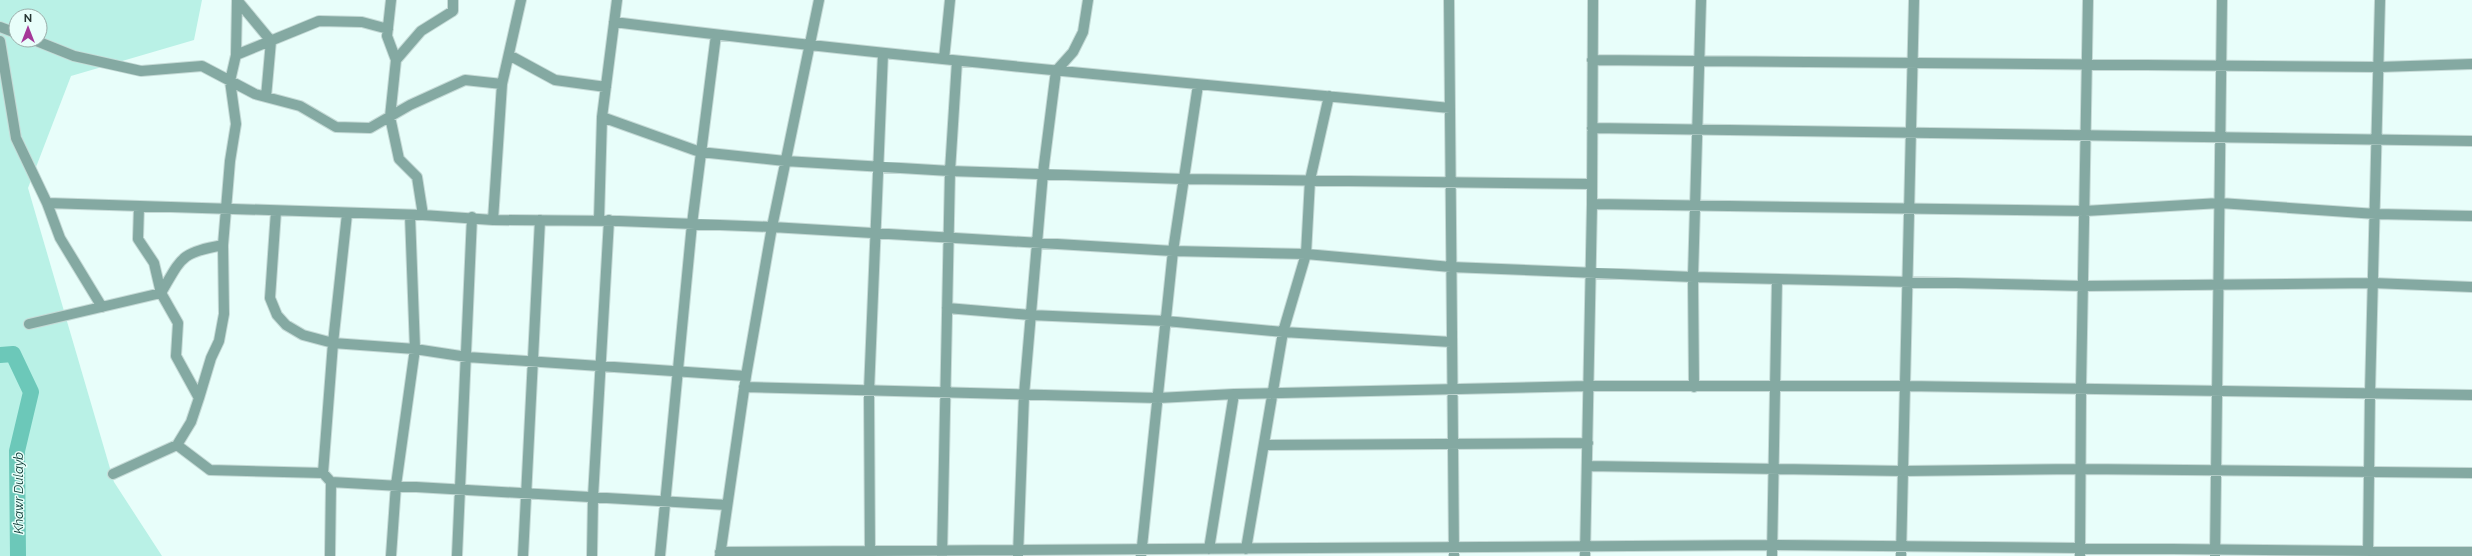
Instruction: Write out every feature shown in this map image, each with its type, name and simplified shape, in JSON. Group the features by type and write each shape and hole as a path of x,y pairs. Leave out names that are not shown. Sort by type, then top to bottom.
{"street":[{"path":"237,0 271,41 266,97"},
{"path":"113,474 177,445 190,422 211,358 219,341 224,314 223,245 225,209 236,124 230,82 236,55 237,0"},
{"path":"391,0 387,36 396,60 390,117 399,159 417,177 423,215"},
{"path":"396,60 421,31 453,11 453,0"},
{"path":"493,220 502,84 522,0"},
{"path":"592,556 593,497 601,366 604,220 602,117 617,0"},
{"path":"819,0 772,227 744,387 720,554 1141,553 1246,548 1298,552 1454,552 1585,551 1772,546 1901,551 2368,554 2472,552"},
{"path":"944,59 950,0"},
{"path":"1018,554 1024,395 1030,315 1043,174 1056,71 1072,52 1083,32 1088,0"},
{"path":"1449,0 1449,183 1454,444 1454,552"},
{"path":"1585,551 1592,204 1592,0"},
{"path":"1694,387 1693,277 1701,0"},
{"path":"1901,551 1908,284 1911,63 1914,0"},
{"path":"2080,552 2080,389 2084,286 2088,0"},
{"path":"2215,553 2222,0"},
{"path":"2368,554 2370,394 2376,214 2380,0"},
{"path":"236,55 319,21 362,22 388,29"},
{"path":"614,22 810,46 1198,85 1450,108"},
{"path":"660,556 692,224 716,35"},
{"path":"0,41 16,138 47,204 60,238 102,307"},
{"path":"48,46 74,56 141,71 202,66 255,94 300,106 336,127 370,128 465,80 502,84"},
{"path":"870,553 869,391 877,232 883,53"},
{"path":"509,55 555,80 606,87"},
{"path":"1592,60 2379,68 2472,64"},
{"path":"942,554 948,236 950,171 957,61"},
{"path":"1141,553 1173,251 1198,85"},
{"path":"1246,548 1283,332 1306,254 1310,180 1329,96"},
{"path":"602,117 700,152 785,161 950,171 1183,179 1592,184"},
{"path":"1592,128 2472,141"},
{"path":"47,204 347,214 423,215 472,217 493,220 604,220 772,227 1036,241 1173,251 1306,254 1451,267 1590,274 1908,284 2084,286 2373,283 2472,287"},
{"path":"1592,204 2085,211 2220,204 2376,214 2472,216"},
{"path":"139,206 138,239 154,262 161,293 178,323 176,356 199,398"},
{"path":"276,211 270,298 277,315 286,326 303,335 333,342 415,349 466,357 746,376"},
{"path":"330,556 331,482 323,473 333,342 347,214"},
{"path":"391,556 396,485 415,349 410,215"},
{"path":"457,556 472,217"},
{"path":"523,556 540,220"},
{"path":"30,324 161,293 180,262 193,250 223,245"},
{"path":"1772,556 1777,279"},
{"path":"947,308 1030,315 1166,321 1283,332 1452,342"},
{"path":"744,387 1158,398 1234,394 1588,386 1774,388 1905,386 2472,395"},
{"path":"1209,549 1234,394"},
{"path":"1264,445 1588,443"},
{"path":"177,445 210,470 323,473"},
{"path":"1587,466 1903,471 2081,469 2472,473"},
{"path":"331,482 727,505"}],"green space":[{"path":"0,0 202,0 194,40 71,76 28,188 114,482 162,556 0,556"}],"waterway":[{"name":"Khawr Dulayb","path":"0,355 13,354 31,392 17,451 18,556"}]}
